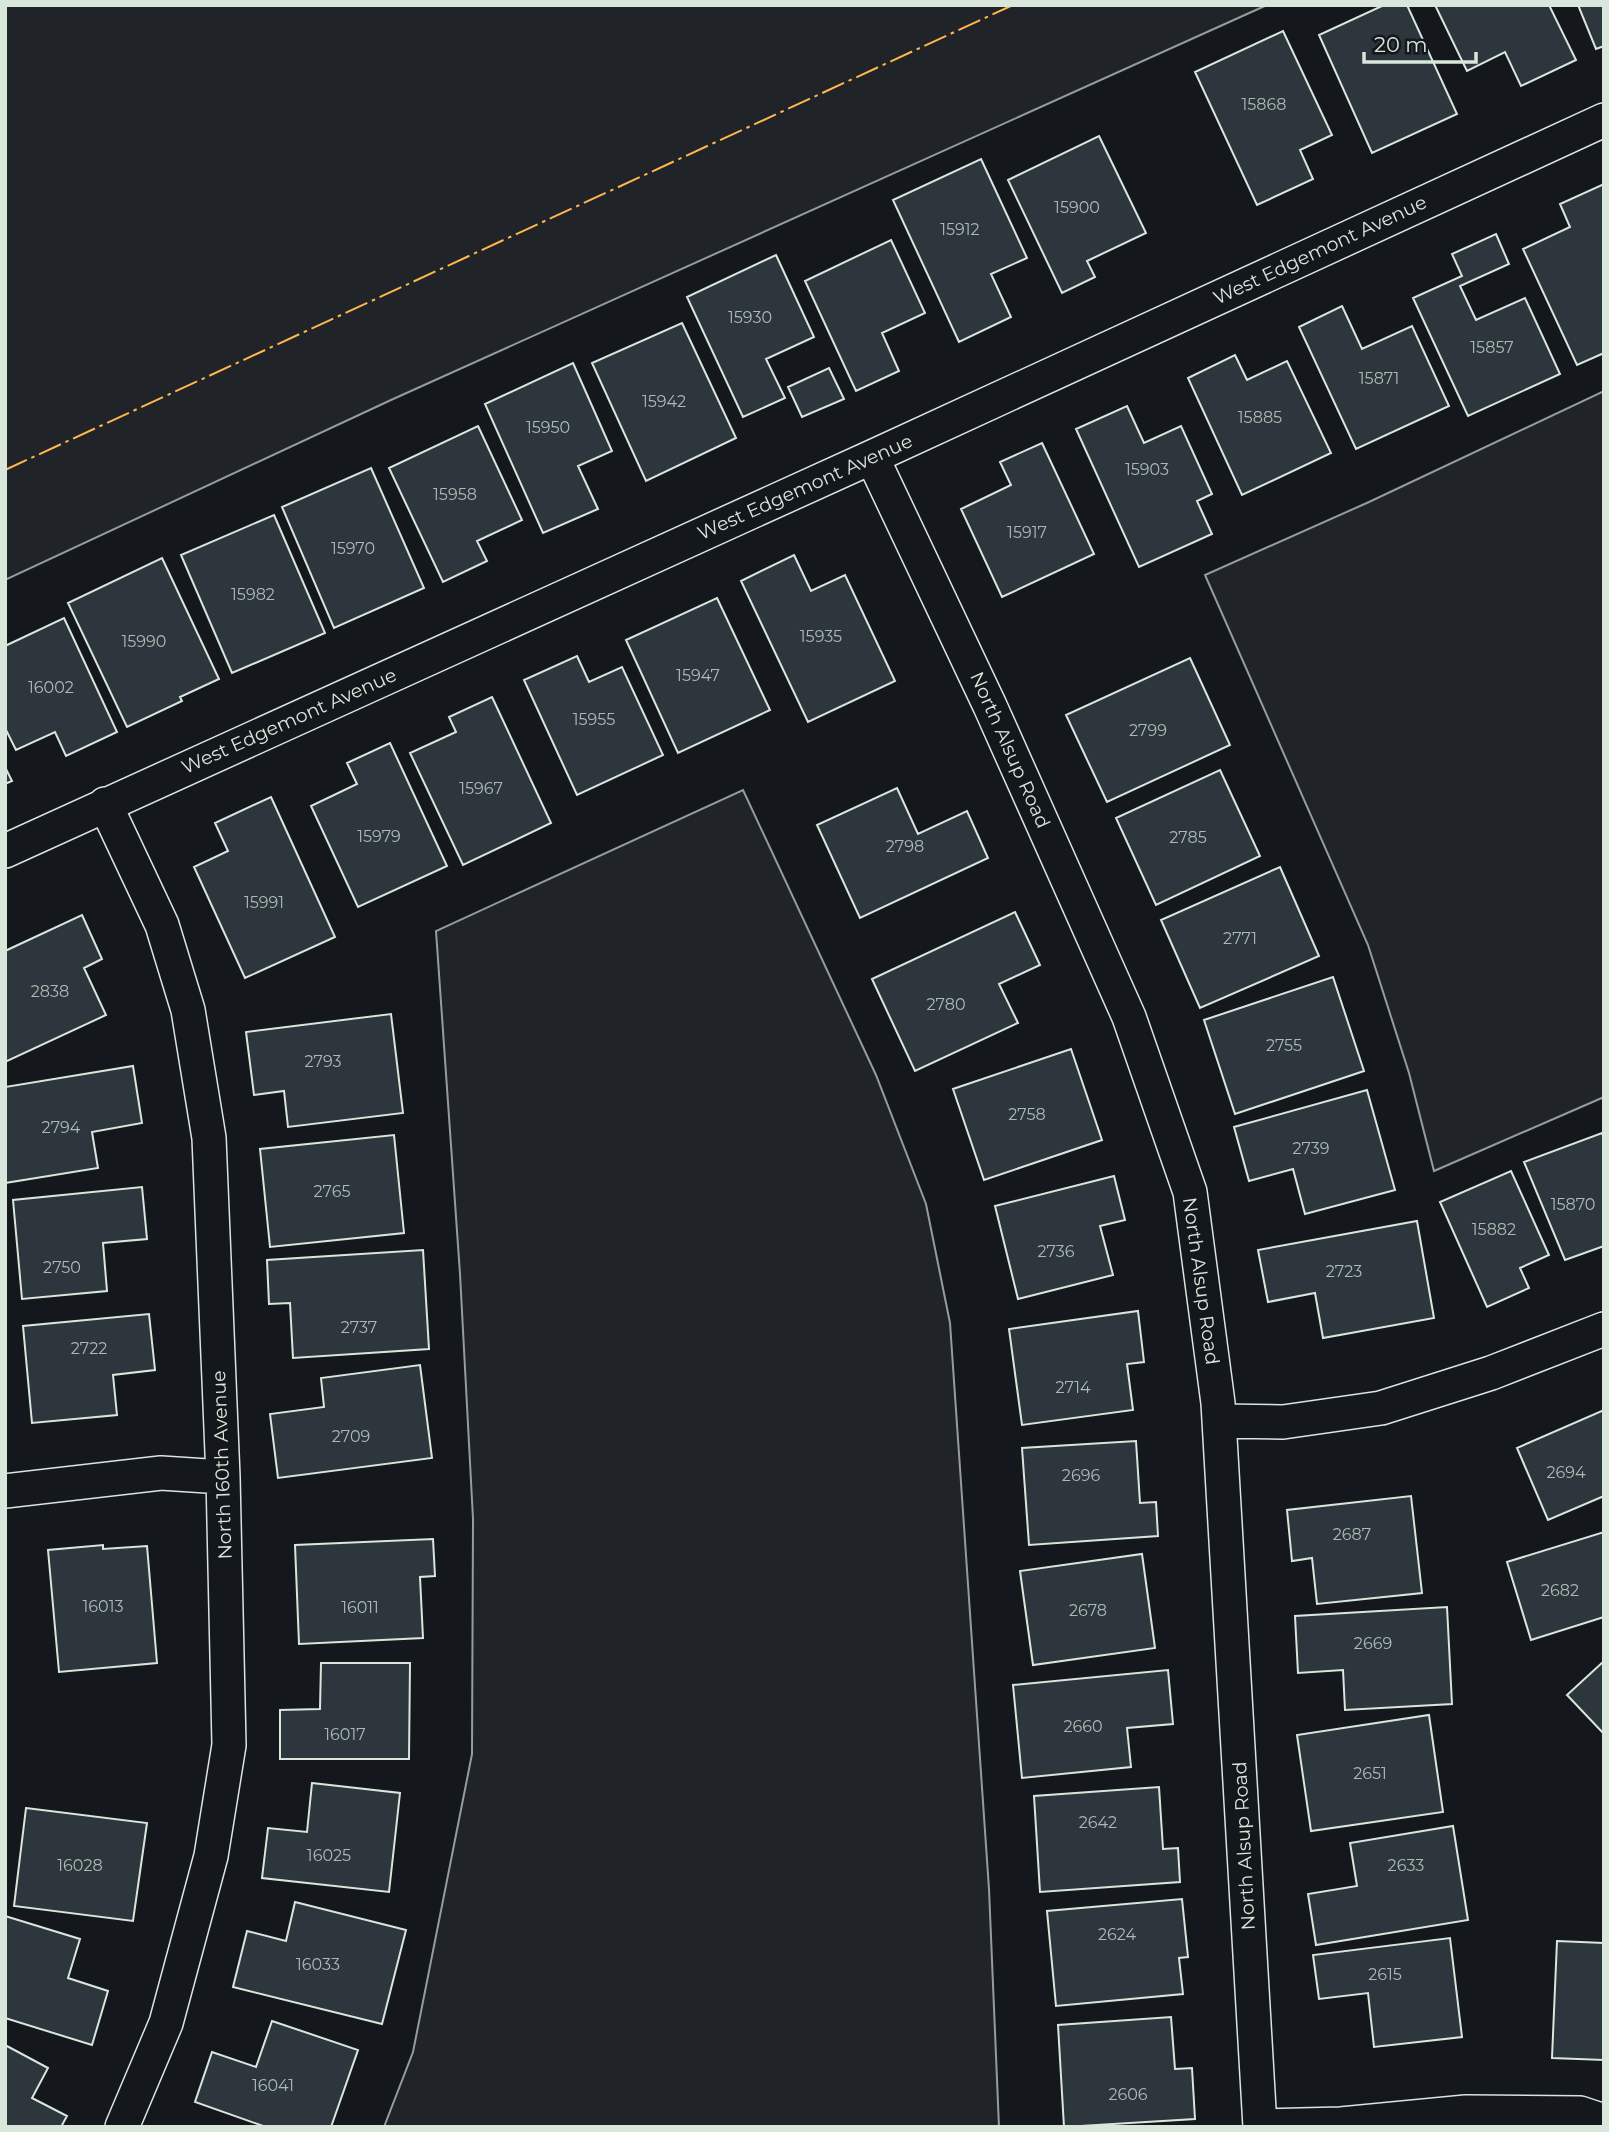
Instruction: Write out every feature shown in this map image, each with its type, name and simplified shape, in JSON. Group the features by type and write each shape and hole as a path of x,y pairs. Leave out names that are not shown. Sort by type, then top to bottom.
{"street":[{"name":"West Edgemont Avenue","path":"5,850 872,457 1604,120"},
{"name":"North Alsup Road","path":"872,457 990,706 1129,1017 1190,1192 1219,1421 1260,2127"},
{"name":"North 160th Avenue","path":"105,804 162,925 188,1010 209,1138 223,1477 229,1745 211,1856 166,2023 122,2127"},
{"path":"1219,1421 1283,1422 1381,1408 1491,1373 1604,1329"},
{"path":"5,1491 160,1473 223,1477"},
{"path":"1260,2127 1341,2124 1466,2112 1580,2113 1604,2121"}],"shaded area":[{"path":"5,5 1267,5 391,400 5,580"},
{"path":"1604,391 1604,1097 1434,1171 1409,1073 1368,945 1205,575 1369,502"},
{"path":"743,790 876,1075 926,1204 950,1323 989,1889 999,2127 384,2127 413,2052 472,1754 473,1519 460,1274 436,931"}],"building":[{"path":"1384,5 1407,5 1457,114 1372,153 1319,35"},
{"path":"1435,5 1549,5 1576,60 1521,86 1505,52 1467,71"},
{"path":"1578,5 1604,5 1604,46 1596,49"},
{"path":"1283,31 1332,135 1300,150 1313,179 1257,205 1195,72"},
{"path":"1099,136 1146,233 1087,261 1095,277 1062,293 1008,180"},
{"path":"981,159 1027,258 991,274 1011,317 959,342 893,200"},
{"path":"1604,184 1604,353 1577,365 1523,249 1570,227 1560,204"},
{"path":"1496,234 1509,264 1460,286 1476,320 1525,298 1560,374 1468,416 1413,298 1462,276 1452,254"},
{"path":"891,240 925,313 882,333 899,371 856,391 805,281"},
{"path":"776,255 814,337 766,359 785,398 743,417 687,297"},
{"path":"1342,306 1362,349 1412,326 1449,406 1356,449 1299,327"},
{"path":"682,323 736,438 646,481 592,363"},
{"path":"1235,355 1247,380 1287,361 1331,453 1242,495 1188,378"},
{"path":"573,363 612,451 578,466 598,509 543,533 485,404"},
{"path":"829,368 844,399 802,417 788,387"},
{"path":"1127,406 1144,443 1181,426 1212,494 1197,501 1212,534 1139,567 1076,429"},
{"path":"478,426 522,520 477,541 487,561 443,582 389,468"},
{"path":"1042,443 1094,554 1002,597 961,509 1011,485 1000,462"},
{"path":"371,468 424,588 334,628 282,507"},
{"path":"274,515 325,633 232,673 181,555"},
{"path":"794,555 811,591 845,575 895,681 808,722 741,581"},
{"path":"162,558 219,679 180,697 182,701 127,727 68,603"},
{"path":"717,598 770,710 678,753 626,640"},
{"path":"64,618 117,732 66,756 55,732 16,750 5,728 5,646"},
{"path":"577,656 589,682 622,667 663,755 577,795 524,680"},
{"path":"1190,658 1230,745 1107,802 1066,715"},
{"path":"492,697 551,823 463,865 410,753 456,732 449,717"},
{"path":"390,743 447,866 358,907 311,806 357,784 347,763"},
{"path":"5,767 12,781 5,784"},
{"path":"1220,770 1260,856 1156,905 1116,818"},
{"path":"897,788 918,834 967,811 988,858 860,918 817,825"},
{"path":"271,797 335,937 245,978 194,867 228,851 215,823"},
{"path":"1280,867 1319,956 1200,1008 1161,920"},
{"path":"1015,912 1040,965 999,984 1018,1023 915,1071 872,979"},
{"path":"82,915 102,959 84,968 106,1015 5,1062 5,951"},
{"path":"1333,977 1364,1071 1235,1114 1204,1020"},
{"path":"391,1014 403,1113 288,1127 284,1091 254,1095 246,1032"},
{"path":"1071,1049 1102,1140 984,1180 953,1089"},
{"path":"133,1066 142,1123 92,1132 98,1168 5,1183 5,1087"},
{"path":"1367,1090 1395,1190 1305,1214 1293,1169 1249,1181 1234,1127"},
{"path":"1602,1133 1604,1246 1565,1260 1524,1162"},
{"path":"394,1135 404,1233 270,1247 260,1149"},
{"path":"1511,1171 1549,1255 1520,1268 1529,1288 1487,1307 1440,1202"},
{"path":"1114,1176 1125,1220 1100,1226 1113,1275 1018,1299 995,1206"},
{"path":"142,1187 147,1239 103,1243 107,1291 22,1299 13,1200"},
{"path":"1417,1221 1434,1318 1323,1338 1315,1293 1268,1302 1258,1250"},
{"path":"423,1250 429,1349 293,1358 290,1303 269,1304 267,1260"},
{"path":"1138,1311 1144,1362 1127,1364 1133,1410 1022,1425 1009,1329"},
{"path":"149,1314 155,1370 113,1375 117,1415 32,1423 23,1326"},
{"path":"420,1365 432,1458 278,1478 270,1414 324,1407 321,1378"},
{"path":"1604,1410 1604,1496 1548,1520 1517,1448"},
{"path":"1136,1441 1140,1503 1156,1502 1158,1536 1029,1545 1022,1448"},
{"path":"1411,1496 1422,1593 1317,1604 1312,1558 1292,1561 1287,1510"},
{"path":"1604,1532 1604,1617 1531,1640 1507,1562"},
{"path":"433,1539 435,1576 420,1577 423,1638 299,1644 295,1545"},
{"path":"103,1545 103,1549 147,1546 157,1663 59,1672 48,1550"},
{"path":"1142,1554 1155,1648 1033,1665 1020,1571"},
{"path":"1447,1607 1452,1704 1345,1710 1343,1670 1298,1673 1295,1616"},
{"path":"1604,1661 1604,1734 1567,1695"},
{"path":"321,1663 410,1663 409,1759 280,1759 280,1710 320,1709"},
{"path":"1168,1670 1173,1724 1127,1728 1131,1767 1022,1778 1013,1685"},
{"path":"1429,1715 1443,1812 1311,1831 1297,1735"},
{"path":"312,1783 400,1793 389,1892 262,1878 268,1828 307,1832"},
{"path":"1159,1787 1163,1849 1178,1848 1180,1882 1040,1892 1034,1796"},
{"path":"26,1808 147,1823 133,1921 14,1906"},
{"path":"1453,1826 1468,1920 1316,1945 1308,1894 1357,1886 1350,1843"},
{"path":"1182,1899 1188,1957 1179,1958 1183,1994 1056,2006 1047,1911"},
{"path":"295,1902 406,1930 382,2024 233,1987 247,1931 286,1941"},
{"path":"5,1916 80,1939 68,1978 108,1991 92,2045 5,2018"},
{"path":"1450,1938 1462,2037 1374,2047 1368,1993 1319,1999 1313,1955"},
{"path":"1557,1941 1604,1943 1604,2060 1552,2058"},
{"path":"1171,2017 1175,2069 1192,2068 1195,2119 1064,2127 1058,2025"},
{"path":"272,2021 358,2050 331,2127 266,2127 195,2102 212,2052 256,2067"},
{"path":"5,2045 48,2068 32,2098 67,2116 61,2127 5,2127"}],"power":[{"path":"5,470 1013,5"}]}
